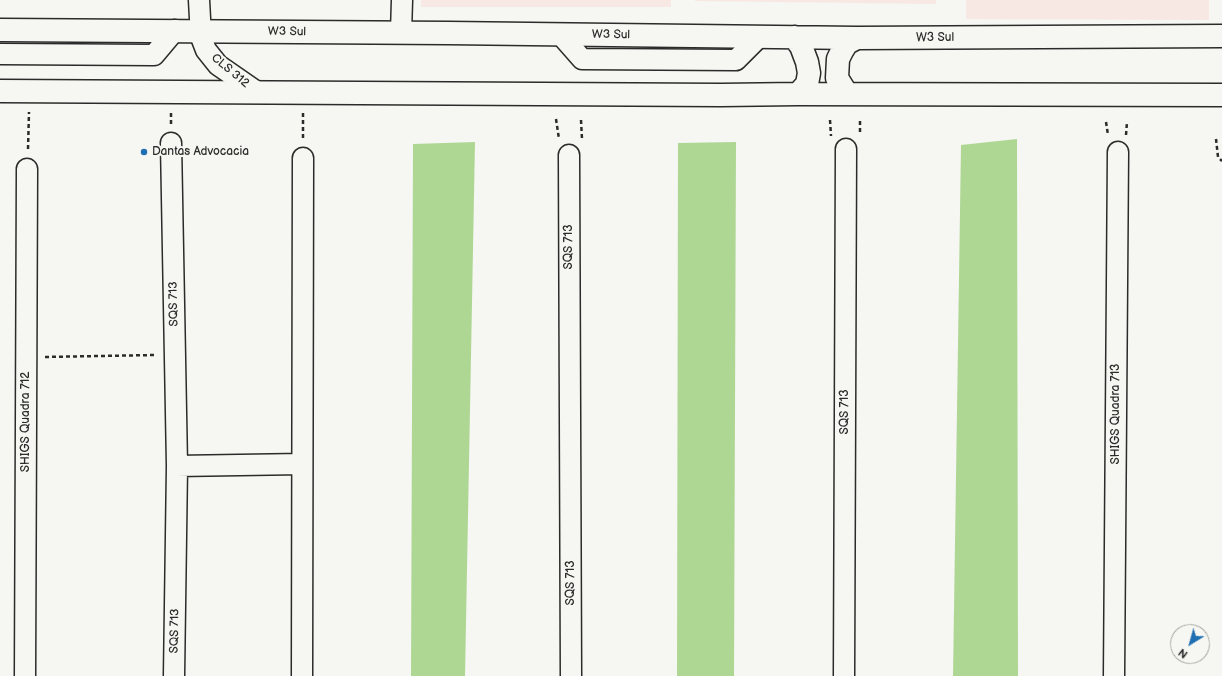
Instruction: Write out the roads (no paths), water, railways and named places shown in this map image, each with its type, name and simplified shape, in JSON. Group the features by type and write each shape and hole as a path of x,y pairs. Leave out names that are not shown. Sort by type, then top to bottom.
{"main road":[{"name":"W3 Sul","path":"0,30 200,30 857,38 1222,36"},
{"path":"794,37 801,46 807,62 809,73 807,84 798,94"},
{"path":"847,94 837,78 838,59 842,50 847,44 857,38"},
{"path":"0,92 304,92 721,95 1222,95"}],"street":[{"name":"CLS 312","path":"199,0 200,30 203,44 212,57 230,74 257,92"},
{"path":"401,33 402,0"},
{"path":"0,54 154,55 175,30"},
{"name":"SQS 713","path":"171,143 177,466 174,676"},
{"name":"SQS 713","path":"844,676 846,149"},
{"name":"SHIGS Quadra 713","path":"1114,676 1118,152"},
{"name":"SQS 713","path":"569,155 571,676"},
{"path":"302,676 303,158"},
{"name":"SHIGS Quadra 712","path":"25,676 27,169"},
{"path":"177,466 302,464"}],"place":[{"name":"Dantas Advocacia","path":"144,152"}]}
